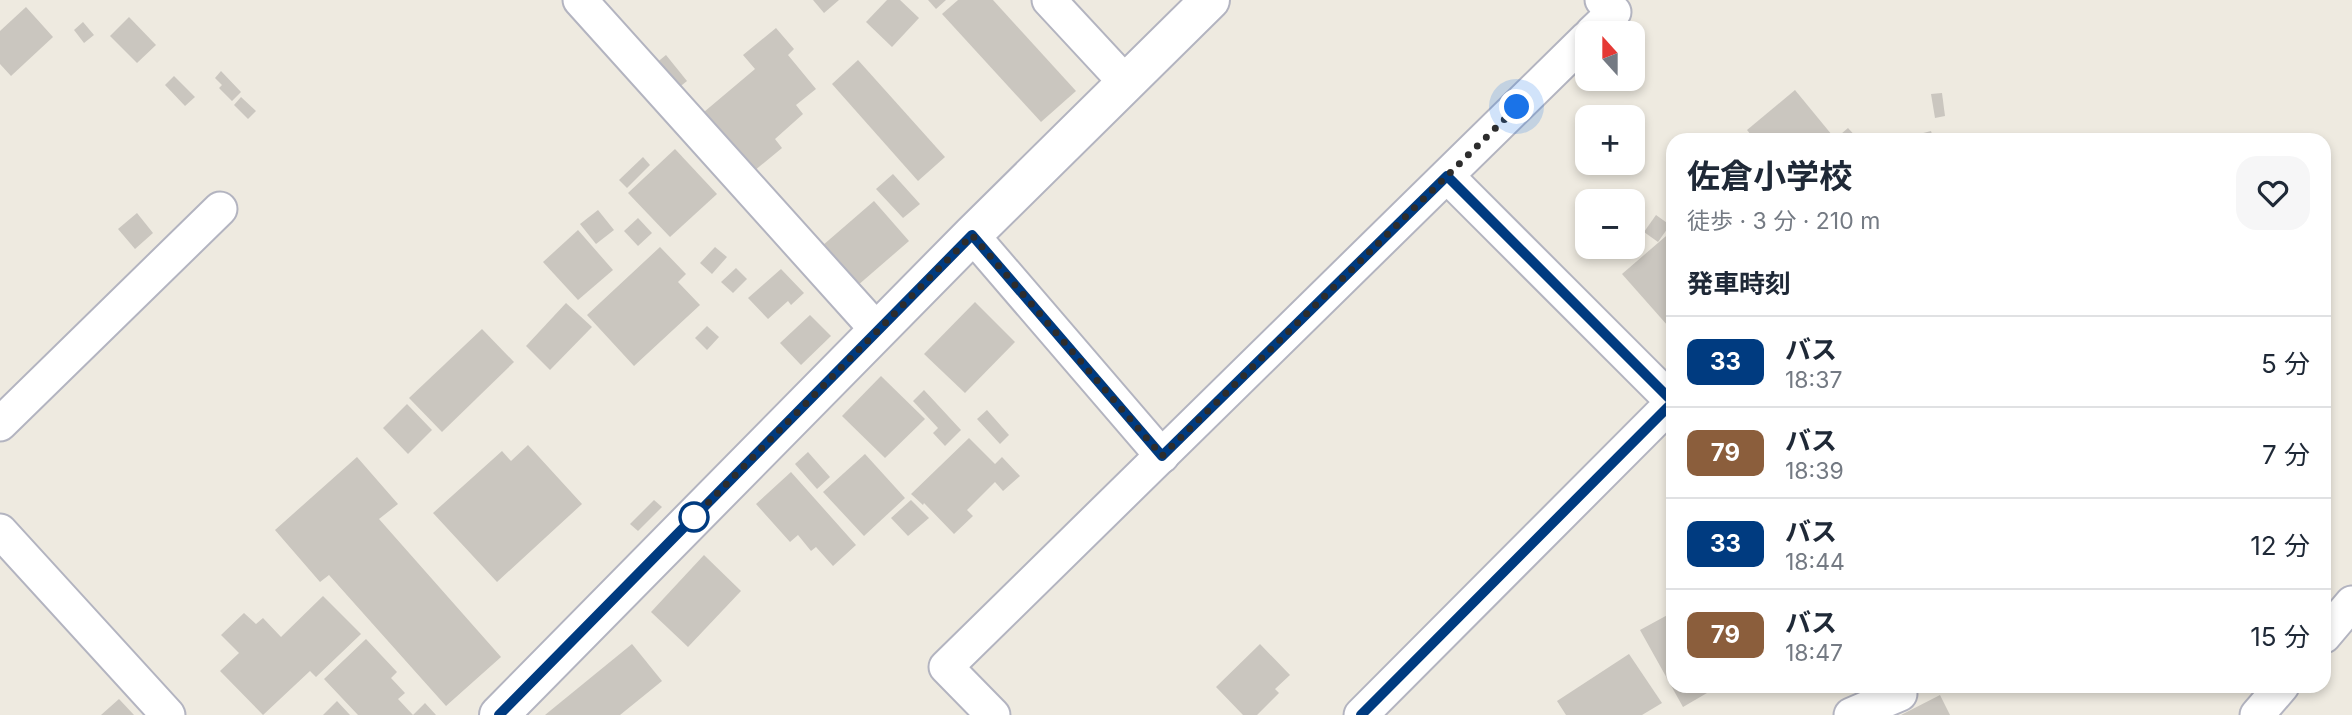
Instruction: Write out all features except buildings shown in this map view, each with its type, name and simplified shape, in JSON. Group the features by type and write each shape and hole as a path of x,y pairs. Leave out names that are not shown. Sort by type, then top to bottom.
{"street":[{"path":"580,0 878,331"},
{"path":"1049,0 1126,83"},
{"path":"499,715 972,235 1210,0"},
{"path":"1602,0 1614,12 1605,21"},
{"path":"993,715 946,667 1575,50"},
{"path":"1447,176 1666,395"},
{"path":"0,424 220,209"},
{"path":"972,235 1162,456"},
{"path":"1361,715 1666,409"},
{"path":"0,531 168,715"},
{"path":"2331,628 2352,603"},
{"path":"2258,715 2276,693"},
{"path":"1851,715 1900,694"}],"bus line":[{"name":"33","path":"499,715 972,235 1162,456 1447,176 1666,395"},
{"name":"33","path":"1361,715 1666,409"}],"route":[{"path":"694,517 688,523 972,235 1162,456 1517,107"}]}
